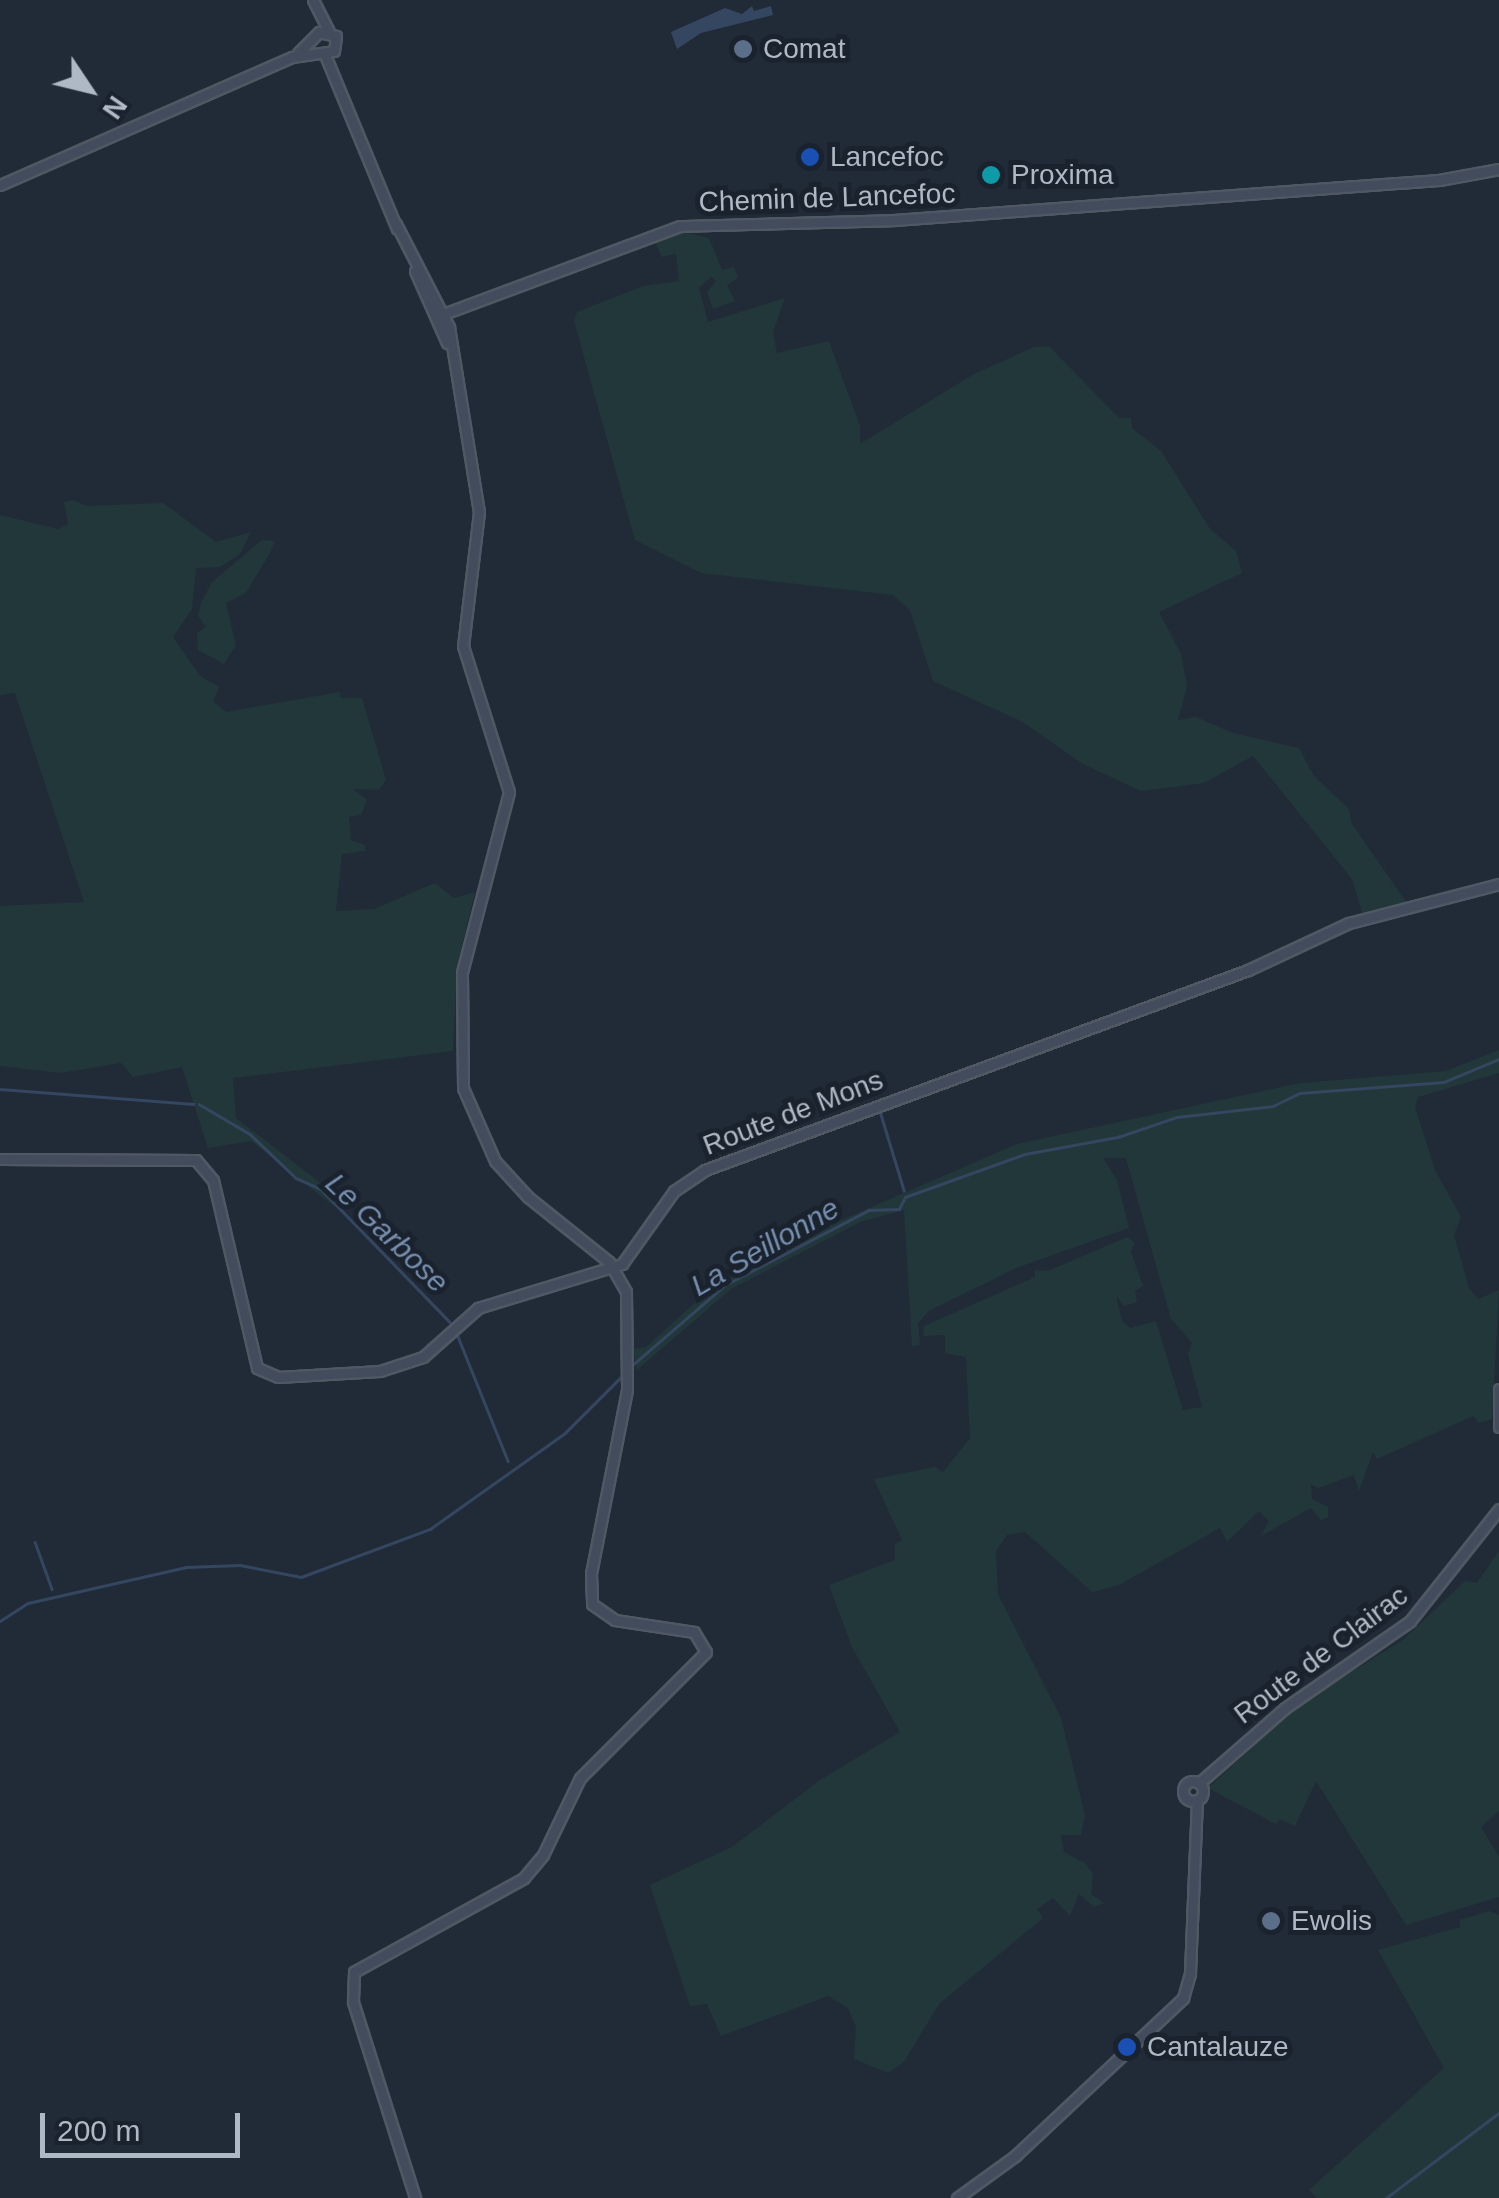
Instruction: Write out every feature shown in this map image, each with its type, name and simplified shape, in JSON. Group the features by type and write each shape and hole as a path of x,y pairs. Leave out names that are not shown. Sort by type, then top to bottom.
{"street":[{"path":"315,4 323,44 396,224 446,328 478,512 463,646 509,792 466,949 460,1073 472,1118 495,1161 614,1267 626,1292 628,1388 590,1596 606,1618 694,1632 704,1641 705,1658 580,1778 544,1855 524,1878 354,1972 354,2002 415,2198"},
{"path":"0,185 323,44"},
{"name":"Chemin de Lancefoc","path":"441,314 471,308 680,226 894,220 1428,181 1499,170"},
{"name":"Chemin de Lancefoc","path":"446,328 471,308"},
{"name":"Route de Mons","path":"614,1267 674,1191 706,1170 1248,970 1348,924 1499,884"},
{"path":"0,1158 182,1157 201,1164 215,1188 252,1362 278,1377 405,1365 478,1308 614,1267"},
{"path":"1499,1389 1499,1427"},
{"name":"Route de Clairac","path":"1199,1782 1285,1708 1410,1621 1499,1509"},
{"path":"957,2198 1015,2156 1183,1998 1190,1973 1194,1803 1184,1786 1199,1782 1203,1792 1194,1803"}],"green space":[{"path":"683,232 709,238 722,270 734,267 738,278 727,285 735,301 713,309 707,292 716,281 711,277 699,288 708,322 785,298 773,332 777,353 829,341 860,426 860,444 974,374 1034,347 1049,346 1119,418 1131,418 1132,428 1161,451 1210,529 1236,551 1242,573 1159,612 1181,654 1187,686 1178,720 1196,717 1233,733 1299,748 1314,776 1349,809 1352,824 1409,906 1363,915 1352,879 1253,756 1204,783 1141,791 1083,764 1021,721 933,681 910,610 893,595 701,573 635,540 574,321 577,312 643,286 679,281 676,254 662,257 656,245 659,235"},
{"path":"73,500 87,506 163,503 216,542 251,532 240,554 220,567 196,568 192,609 173,637 200,676 219,687 213,701 226,712 340,692 341,698 362,698 386,780 379,790 353,789 367,800 361,815 349,817 351,840 365,845 365,851 342,854 336,911 374,909 435,883 454,898 475,892 457,966 453,1051 233,1078 236,1118 340,1198 335,1207 251,1141 208,1148 182,1067 133,1077 121,1063 61,1073 0,1066 0,906 84,902 15,693 0,695 0,515 58,529 68,524 64,502"},
{"path":"262,540 275,541 271,551 246,593 226,603 236,645 224,664 198,650 197,633 206,627 198,616 201,603 212,582"},
{"path":"1499,1050 1499,1073 1418,1097 1415,1107 1435,1170 1461,1217 1454,1235 1469,1288 1478,1299 1499,1290 1492,1419 1479,1423 1473,1416 1377,1459 1373,1452 1359,1491 1354,1475 1318,1488 1311,1484 1312,1499 1328,1507 1328,1517 1321,1520 1311,1508 1261,1536 1269,1521 1259,1511 1227,1542 1220,1528 1119,1585 1092,1592 1025,1532 1007,1535 996,1551 998,1594 1061,1718 1085,1815 1081,1835 1061,1835 1064,1852 1085,1863 1093,1874 1091,1894 1104,1903 1094,1907 1079,1894 1070,1916 1053,1898 1037,1909 1043,1918 939,2004 904,2062 888,2073 854,2059 856,2027 848,2008 828,1996 721,2036 707,2004 690,2006 650,1885 732,1847 820,1780 900,1732 852,1647 829,1585 895,1560 895,1544 902,1540 874,1479 935,1467 943,1472 970,1438 966,1357 945,1353 945,1335 923,1336 924,1326 1035,1277 1035,1270 1048,1271 1127,1237 1135,1243 1131,1252 1143,1286 1135,1291 1137,1302 1124,1306 1116,1296 1122,1321 1130,1328 1156,1321 1183,1410 1202,1407 1188,1354 1192,1343 1171,1319 1126,1158 1103,1158 1117,1180 1129,1228 1016,1268 929,1311 918,1323 920,1345 912,1346 904,1210 860,1222 731,1289 637,1370 633,1349 646,1347 718,1282 761,1255 1017,1144 1300,1083 1446,1071"},
{"path":"1499,1551 1499,1811 1481,1827 1499,1857 1499,1897 1406,1925 1316,1781 1295,1826 1279,1819 1276,1824 1208,1788 1296,1707 1404,1639 1465,1581 1477,1583"},
{"path":"1489,1911 1499,1915 1499,2198 1317,2198 1309,2190 1444,2068 1378,1950 1460,1927 1460,1920"}],"water":[{"path":"752,6 754,11 771,6 773,15 701,33 677,49 671,32 725,8 742,14"}],"waterway":[{"name":"La Seillonne","path":"629,1368 725,1285 869,1210 899,1209 905,1197 1025,1154 1118,1137 1177,1117 1273,1106 1300,1093 1444,1082 1499,1059"},
{"name":"Le Garbose","path":"0,1089 193,1104"},
{"name":"Le Garbose","path":"199,1104 250,1134 296,1178 321,1189 450,1322"},
{"path":"880,1111 904,1190"},
{"name":"Le Garbose","path":"457,1334 508,1461"},
{"name":"La Seillonne","path":"0,1621 28,1603 186,1567 240,1565 301,1577 430,1529 565,1433 624,1374"},
{"path":"35,1542 52,1589"},
{"path":"1386,2198 1499,2113"}],"place":[{"name":"Comat","path":"743,49"},
{"name":"Lancefoc","path":"810,157"},
{"name":"Proxima","path":"991,175"},
{"name":"Ewolis","path":"1271,1921"},
{"name":"Cantalauze","path":"1127,2047"}]}
